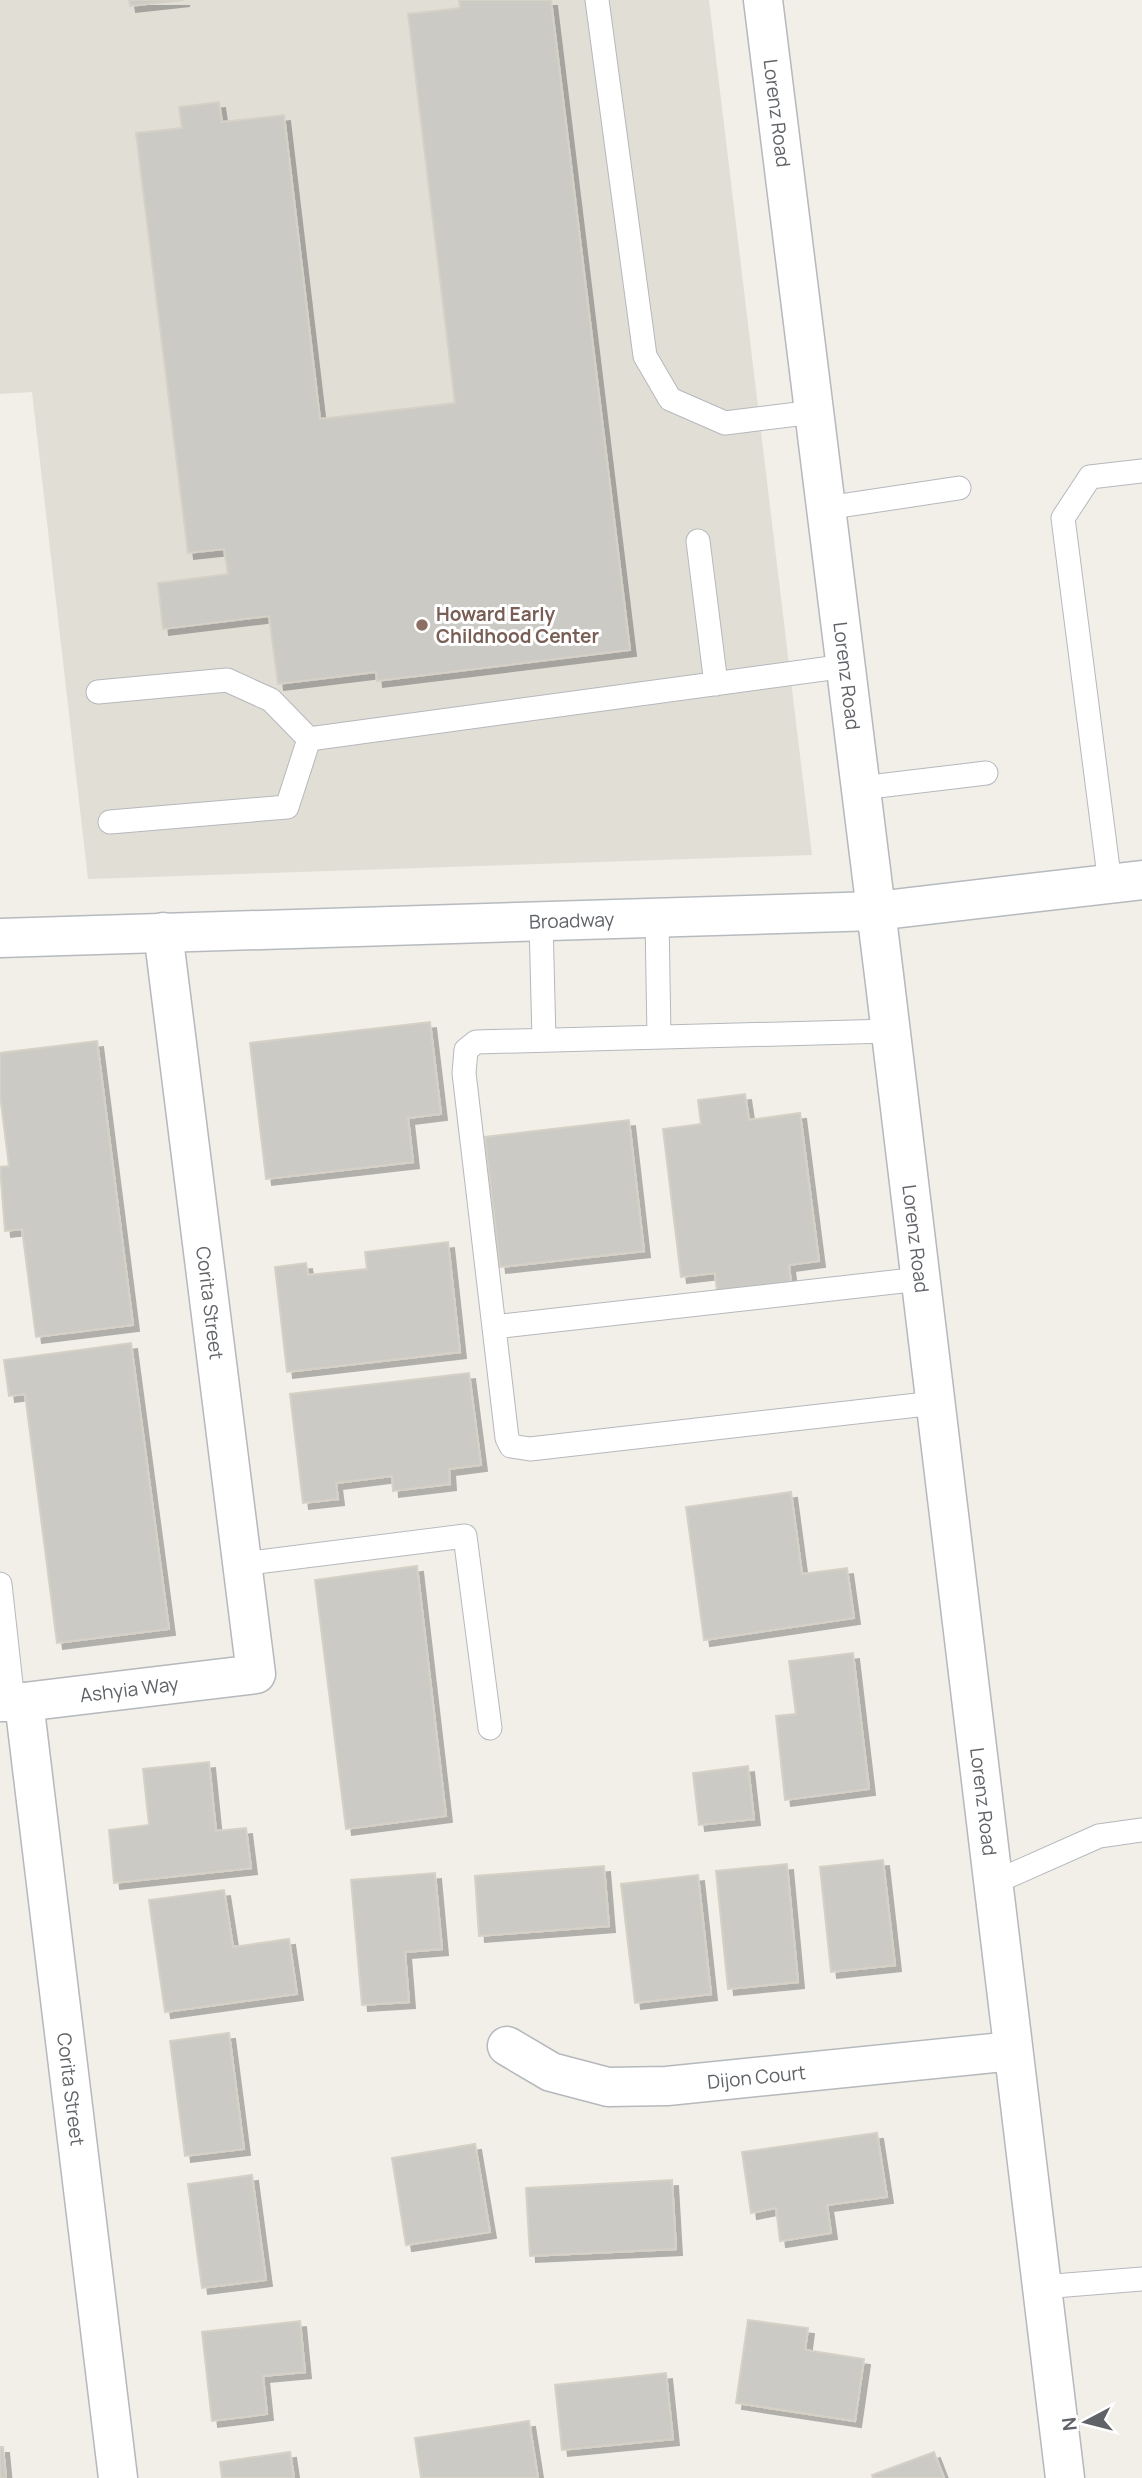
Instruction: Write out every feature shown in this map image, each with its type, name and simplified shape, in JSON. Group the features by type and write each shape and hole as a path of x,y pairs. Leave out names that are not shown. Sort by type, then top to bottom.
{"street":[{"name":"Lorenz Road","path":"763,0 1065,2478"},
{"name":"Broadway","path":"0,938 876,911 1126,882"},
{"name":"Corita Street","path":"163,932 256,1674"},
{"name":"Ashyia Way","path":"13,1702 256,1674"},
{"name":"Corita Street","path":"13,1702 118,2478"},
{"name":"Dijon Court","path":"507,2046 551,2072 608,2087 667,2086 1013,2051"}],"lane":[{"path":"597,0 645,356 670,399 725,423 814,412"},
{"path":"1126,882 1063,518 1090,477 1142,471"},
{"path":"826,509 959,488"},
{"path":"698,541 716,684"},
{"path":"309,739 846,666"},
{"path":"98,692 227,680 271,700 309,739"},
{"path":"110,822 287,807 309,739"},
{"path":"861,788 986,773"},
{"path":"657,918 659,1037"},
{"path":"541,921 544,1040"},
{"path":"890,1031 475,1042 466,1049 464,1073 507,1438 510,1446 530,1449 935,1403"},
{"path":"494,1327 920,1279"},
{"path":"243,1564 466,1536 490,1728"},
{"path":"0,1584 13,1702"},
{"path":"993,1883 1099,1836 1142,1830"},
{"path":"1042,2287 1142,2279"}],"shaded area":[{"name":"Howard Early Childhood Center","path":"0,0 709,0 812,855 88,879 32,392 0,394"}],"building":[{"path":"129,0 184,0 130,6"},
{"path":"459,0 551,0 630,650 377,681 376,672 278,684 269,616 163,629 158,583 228,574 224,549 188,553 136,133 182,128 179,107 219,102 222,122 284,115 320,419 455,403 408,14 460,8"},
{"path":"430,1022 441,1114 408,1118 413,1162 266,1179 250,1043"},
{"path":"97,1041 133,1325 36,1337 22,1229 5,1231 0,1167 9,1166 0,1095 0,1053"},
{"path":"745,1094 749,1120 800,1113 819,1261 789,1265 791,1283 717,1292 715,1273 681,1277 663,1129 701,1124 698,1100"},
{"path":"629,1120 644,1251 500,1267 485,1137"},
{"path":"448,1242 460,1352 287,1372 275,1267 306,1263 308,1275 367,1269 365,1252"},
{"path":"131,1343 169,1629 57,1643 25,1394 9,1396 4,1360"},
{"path":"469,1373 481,1465 449,1469 450,1484 393,1491 392,1476 336,1483 338,1499 303,1503 290,1394"},
{"path":"791,1492 802,1574 847,1568 854,1618 704,1640 686,1507"},
{"path":"417,1566 446,1816 346,1829 315,1580"},
{"path":"853,1653 869,1789 785,1800 776,1716 796,1714 789,1661"},
{"path":"209,1762 216,1831 246,1828 251,1868 114,1883 109,1830 149,1825 143,1769"},
{"path":"748,1766 754,1819 699,1825 693,1773"},
{"path":"883,1860 895,1965 831,1972 820,1867"},
{"path":"787,1864 798,1982 728,1989 716,1871"},
{"path":"604,1866 609,1926 479,1936 475,1876"},
{"path":"435,1873 442,1949 405,1952 409,2002 362,2005 351,1880"},
{"path":"698,1875 711,1994 635,2003 621,1884"},
{"path":"224,1890 233,1947 289,1939 297,1994 165,2012 149,1900"},
{"path":"229,2033 244,2149 185,2156 170,2041"},
{"path":"877,2133 887,2197 827,2205 831,2233 780,2241 776,2208 751,2213 742,2152"},
{"path":"475,2144 490,2232 406,2245 392,2158"},
{"path":"252,2175 266,2280 202,2288 188,2184"},
{"path":"672,2180 676,2249 530,2256 526,2188"},
{"path":"748,2320 808,2328 805,2350 864,2359 855,2421 736,2403"},
{"path":"300,2321 305,2372 263,2376 267,2414 212,2421 202,2332"},
{"path":"666,2373 673,2439 562,2450 555,2385"},
{"path":"529,2421 538,2478 421,2478 415,2438"},
{"path":"0,2447 3,2447 6,2478 0,2478"},
{"path":"290,2452 294,2478 222,2478 220,2462"},
{"path":"934,2452 944,2478 873,2478 872,2475"}],"place":[{"name":"Howard Early Childhood Center","path":"422,625"}]}
